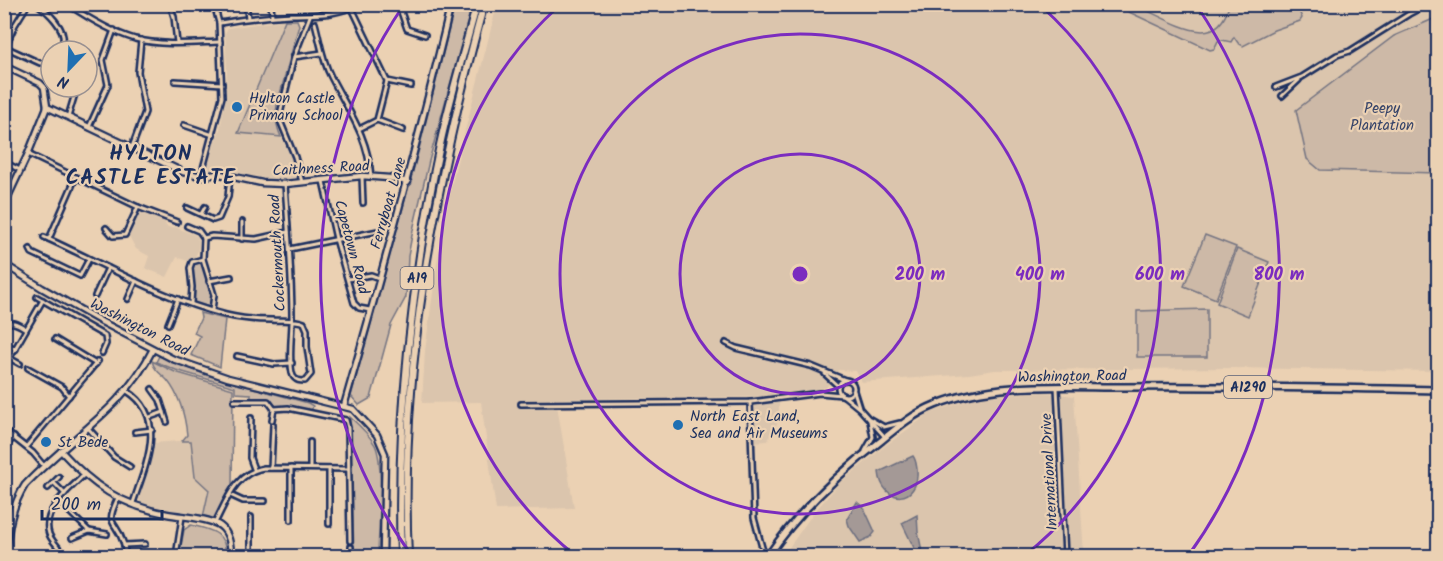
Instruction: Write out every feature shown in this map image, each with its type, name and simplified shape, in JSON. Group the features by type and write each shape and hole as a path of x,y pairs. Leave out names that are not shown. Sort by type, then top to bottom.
{"highway":[{"name":"A19","path":"401,556 400,478 415,293 440,144 477,4"},
{"name":"A19","path":"409,556 407,538 410,437 422,295 447,147 484,4"}],"main road":[{"name":"Washington Road","path":"768,556 822,491 862,455 909,419 933,406 965,395 985,391 1057,387 1195,386 1438,390"}],"street":[{"path":"27,4 5,48 39,63"},
{"path":"37,4 45,10 61,30 63,39"},
{"path":"67,4 114,30 141,40 177,43 220,42"},
{"path":"170,4 177,43"},
{"path":"201,176 222,97 219,23 214,4"},
{"path":"246,4 248,18"},
{"path":"271,4 272,16"},
{"path":"219,23 272,16 334,14 360,4"},
{"path":"393,4 400,9 407,29 425,35"},
{"name":"Ferryboat Lane","path":"344,406 408,182 451,4"},
{"path":"1276,87 1302,77 1337,55 1350,51 1428,4"},
{"path":"352,8 387,81 377,120"},
{"path":"302,183 295,157 279,118 294,57 310,16"},
{"path":"315,23 331,78 359,129 367,149 371,177"},
{"path":"89,127 108,85 103,60 114,30"},
{"path":"132,147 145,112 138,72 141,40"},
{"path":"294,57 322,53"},
{"path":"4,66 40,82 44,87 47,107 4,205"},
{"path":"1282,96 1302,77"},
{"path":"175,81 222,84"},
{"path":"387,81 411,86"},
{"path":"68,117 73,99"},
{"name":"Caithness Road","path":"47,107 183,172 201,176 220,174 262,183 285,184 362,176 408,182"},
{"path":"359,129 377,120 403,130"},
{"path":"184,125 213,135"},
{"path":"28,154 138,207 177,222"},
{"path":"4,162 20,170"},
{"path":"187,208 213,220 219,218 228,197 230,176"},
{"path":"362,176 363,203"},
{"path":"49,239 76,177"},
{"name":"Capetown Road","path":"323,180 336,239 354,303 359,308 370,310"},
{"name":"Cockermouth Road","path":"285,184 290,249 292,363 294,377 301,382 308,380 311,374 307,347 308,330 304,323 292,321"},
{"path":"106,228 112,236 125,235 138,207"},
{"path":"201,214 205,207"},
{"path":"242,222 242,239"},
{"path":"187,226 199,231 204,238 203,259 214,296 212,310"},
{"path":"204,238 212,236 256,239 288,231"},
{"path":"290,249 378,231"},
{"path":"44,237 136,282 191,303 246,319 292,321"},
{"path":"30,249 32,253 80,276 89,259"},
{"path":"191,303 190,268 192,262 203,259"},
{"name":"Washington Road","path":"4,264 42,288 153,349 195,367 294,395 344,406"},
{"path":"95,296 108,268"},
{"path":"348,279 371,275 379,278"},
{"path":"209,281 231,277"},
{"path":"128,299 136,282"},
{"path":"37,297 105,336 106,344 102,353"},
{"path":"168,324 178,298"},
{"path":"4,368 43,300"},
{"path":"4,312 6,325 15,323 26,329"},
{"path":"26,447 97,362 55,339"},
{"path":"726,343 736,348 811,366 852,383 860,409"},
{"path":"4,344 16,349"},
{"path":"5,556 12,513 18,496 44,466 127,391 147,363 153,349"},
{"path":"237,356 274,364 292,363"},
{"path":"10,359 20,364"},
{"path":"28,368 62,387 69,396"},
{"path":"822,371 838,387 843,396"},
{"path":"831,393 840,382 845,380"},
{"name":"International Drive","path":"1057,387 1065,556"},
{"path":"152,389 160,400 168,422"},
{"path":"843,396 852,394 854,389"},
{"path":"127,391 139,401 150,417 152,430 132,504"},
{"path":"521,405 750,402 831,393 843,396 860,409 885,437"},
{"path":"234,401 268,401 274,409"},
{"path":"750,402 754,518 763,551"},
{"path":"344,406 353,410 369,424 377,435 385,454 383,556"},
{"path":"274,409 288,408 346,420 350,541"},
{"path":"272,420 274,409"},
{"path":"150,417 164,412"},
{"path":"251,418 250,458 254,469"},
{"path":"868,418 887,427 909,419"},
{"path":"862,455 873,437 868,418"},
{"path":"271,468 273,425"},
{"path":"88,428 114,457 130,467"},
{"path":"4,430 26,447 44,466"},
{"path":"135,432 152,430"},
{"path":"4,448 14,437"},
{"path":"310,442 310,468"},
{"path":"61,451 84,475 118,498 150,511 215,524 224,530 228,537 231,556"},
{"path":"291,468 291,520"},
{"path":"329,468 329,524"},
{"path":"215,524 237,481 254,469 348,469"},
{"path":"65,556 52,539 48,527 49,517 58,501 84,475"},
{"path":"48,488 59,477"},
{"path":"54,483 65,494"},
{"path":"230,495 243,501 265,501"},
{"path":"118,498 111,514 111,520 124,545 125,556"},
{"path":"58,501 88,531"},
{"path":"4,510 12,513"},
{"path":"176,556 182,517"},
{"path":"251,517 251,556"},
{"path":"72,538 88,531 107,534"},
{"path":"124,545 145,543"},
{"path":"351,547 351,556"}],"shaded area":[{"path":"497,5 1438,5 1438,371 1231,368 995,370 861,382 856,371 838,370 826,388 756,397 556,399 574,508 496,510 481,402 422,403 425,351 449,194"},
{"name":"Hylton Castle Primary School","path":"285,20 239,133 281,137 293,159 297,175 293,180 275,180 227,171 210,171 206,166 220,129 226,97 225,33 228,28"},
{"path":"142,213 165,222 166,226 175,227 197,236 198,251 194,259 190,262 177,257 167,277 145,268 149,256 136,249 129,236 138,215"},
{"path":"1042,392 1074,396 1084,556 783,556 814,512 840,483 930,413 989,396"},
{"path":"779,403 779,421 768,441 753,442 752,404"},
{"path":"191,440 195,477 209,489 203,517 141,504 139,499 154,443"},
{"path":"913,456 917,469 913,489 907,494 893,495 882,483 879,472"},
{"path":"857,502 864,508 875,532 871,537 860,542 847,519"},
{"path":"917,515 923,556 918,556 902,523"}],"green space":[{"path":"1131,4 1173,23 1201,31 1213,29 1222,21 1229,5 1305,5 1299,11 1302,18 1300,21 1274,30 1243,46 1234,37 1231,42 1218,41 1214,49 1210,50 1114,5"},
{"path":"455,5 472,5 429,161 413,230 408,256 406,297 391,325 371,398 359,405 351,396 419,149"},
{"name":"Peepy Plantation","path":"1438,17 1438,173 1320,170 1307,159 1296,110 1394,36"},
{"path":"285,20 297,20 299,25 277,105 276,121 281,137 238,133"},
{"path":"1205,235 1236,247 1216,299 1184,286"},
{"path":"1237,249 1269,262 1248,316 1217,303"},
{"path":"203,259 214,295 212,310 191,303 190,268 192,262"},
{"path":"1207,309 1207,357 1137,357 1137,311"},
{"path":"200,313 225,319 220,367 191,355 200,336 194,333 201,318"},
{"path":"159,356 206,375 313,406 311,411 276,406 268,400 251,399 251,394 235,393 235,387 156,362"},
{"path":"152,361 175,372 233,389 232,485 216,517 210,520 203,517 209,490 195,477 191,441 182,441 187,435 181,406 172,386 156,369"},
{"path":"350,417 370,437 378,454 380,482 378,556 354,556"},
{"path":"191,525 216,533 223,542 226,556 179,556 184,530"}],"place":[{"name":"Hylton Castle Primary School","path":"237,107"},
{"name":"North East Land, Sea and Air Museums","path":"678,425"},
{"name":"St Bede","path":"46,442"}],"district":[{"name":"HYLTON CASTLE ESTATE","path":"151,165"}]}
